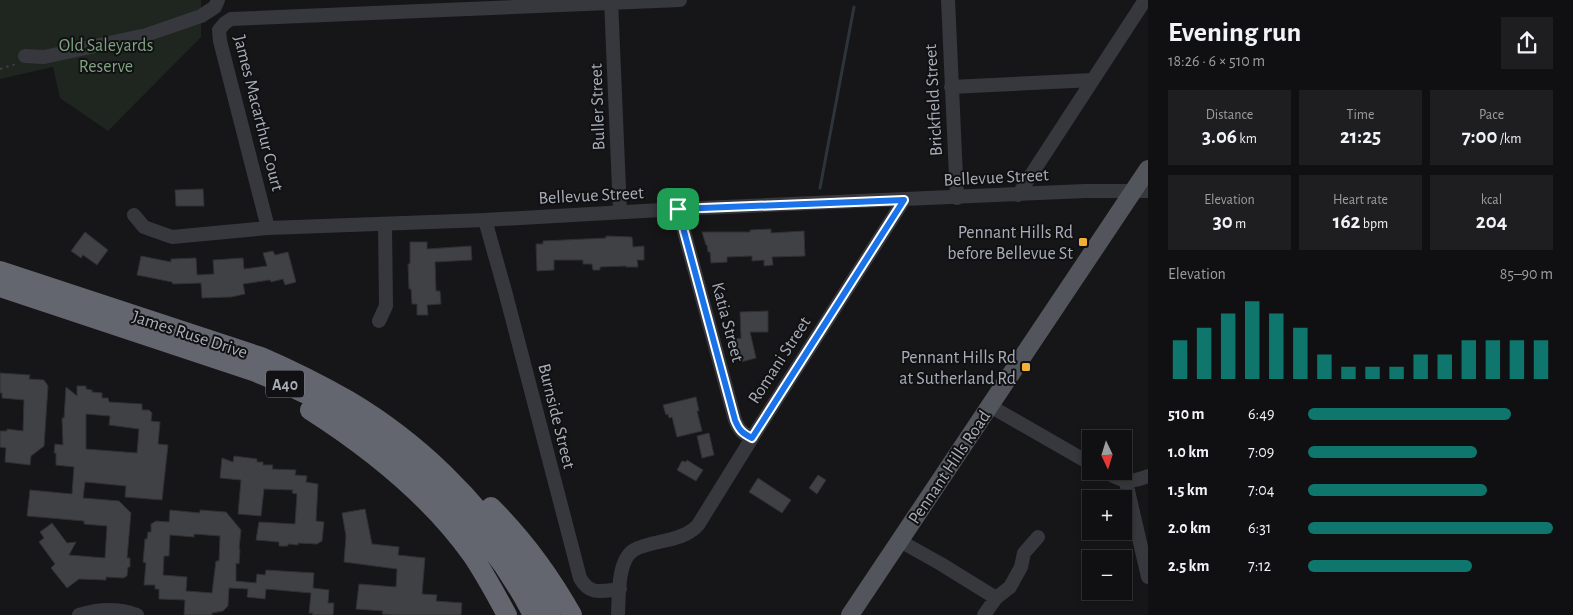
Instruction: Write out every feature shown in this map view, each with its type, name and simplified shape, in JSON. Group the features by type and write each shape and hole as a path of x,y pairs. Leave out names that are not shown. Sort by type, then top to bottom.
{"highway":[{"name":"James Ruse Drive","path":"0,271 261,357 293,371 350,402 412,446 442,472 462,493 511,552 550,615"},
{"name":"James Ruse Drive","path":"0,287 224,360 290,386 322,402 354,422 412,464 439,489 489,547 511,576 533,615"},
{"path":"224,360 316,413 372,452 402,477 450,528 472,556 507,615"},
{"path":"350,402 385,419 415,439 448,465 502,518 527,546 544,568 572,615"}],"main road":[{"name":"Pennant Hills Road","path":"850,615 990,406 1141,191 1148,169"}],"street":[{"path":"25,56 44,57 146,35 201,16 215,7 218,0"},
{"path":"612,1 680,0"},
{"name":"Brickfield Street","path":"948,0 957,198"},
{"path":"1018,195 1145,0"},
{"name":"James Macarthur Court","path":"268,228 220,41 219,30 230,19 612,1"},
{"name":"Buller Street","path":"612,1 620,212"},
{"path":"951,87 1093,80"},
{"name":"Bellevue Street","path":"134,215 144,227 172,237 268,228 485,220 678,209 1141,191"},
{"name":"Romani Street","path":"618,615 624,562 628,555 635,549 682,536 693,531 698,525 904,200"},
{"name":"Katia Street","path":"678,209 735,420 742,433 752,438"},
{"name":"Burnside Street","path":"485,220 580,578 590,590 597,592 620,589"},
{"path":"379,321 386,306 385,224"},
{"path":"990,406 1082,459"},
{"path":"1122,480 1126,482 1148,476"},
{"path":"1126,482 1148,577"},
{"path":"984,615 996,598 1010,587 1022,567 1024,553 1038,537"},
{"path":"900,541 996,598"},
{"path":"79,615 91,611 118,610 138,615"}],"path":[{"path":"0,69 17,64 25,56"}],"green space":[{"name":"Old Saleyards Reserve","path":"0,0 201,0 201,37 108,131 60,98 53,67 0,79"}],"building":[{"path":"203,189 204,206 176,206 175,190"},
{"path":"771,229 771,233 804,231 805,256 772,257 773,265 764,266 764,260 752,261 752,256 727,257 727,262 711,263 710,252 708,252 702,232 750,232 750,230"},
{"path":"85,232 108,250 97,265 83,255 81,258 71,251"},
{"path":"606,236 632,237 633,247 644,246 644,260 637,260 638,267 600,267 600,270 593,270 592,264 583,264 583,260 554,260 554,270 537,271 536,244 543,244 543,241 606,238"},
{"path":"410,242 427,242 427,249 471,246 472,260 435,262 436,291 440,291 441,304 427,305 428,315 417,315 417,304 412,304 408,264 410,264"},
{"path":"273,251 275,255 288,252 296,282 285,285 283,279 243,284 245,294 231,297 202,298 201,283 173,284 172,282 137,275 141,256 171,262 171,259 196,258 197,275 214,274 213,260 243,258 244,269 267,266 263,253"},
{"path":"768,311 768,332 750,332 756,358 741,362 735,339 741,338 740,312"},
{"path":"0,373 30,375 29,379 44,380 48,386 44,446 31,456 30,465 5,462 6,448 0,447 0,431 7,431 7,429 23,431 24,400 2,398 2,393 0,393"},
{"path":"77,386 86,386 86,389 92,390 92,392 102,393 102,398 108,398 109,402 142,404 142,410 149,410 152,413 151,421 160,422 158,444 168,445 162,500 125,497 126,486 85,482 83,498 119,501 131,513 127,558 130,558 130,567 128,567 127,576 123,578 106,577 106,580 79,579 67,588 51,568 55,564 39,542 44,538 40,532 52,523 67,543 76,542 69,555 105,558 107,526 84,524 84,521 27,516 30,490 72,494 74,467 56,465 56,453 54,453 55,444 63,445 62,418 64,418 66,387 77,396","holes":["86,414 110,416 109,425 139,429 137,453 86,449"]},
{"path":"696,397 702,431 677,437 672,417 669,418 668,414 666,415 663,405"},
{"path":"709,433 714,455 702,458 697,436"},
{"path":"234,456 257,459 257,462 263,462 263,465 273,465 272,469 296,470 295,475 307,476 306,482 318,484 316,521 324,522 322,541 317,544 298,543 298,545 288,544 288,546 279,546 279,542 256,540 259,522 295,524 297,494 292,493 293,490 264,489 261,516 238,514 241,480 220,478 222,458 233,462"},
{"path":"687,460 703,470 696,481 677,470 682,461 686,462"},
{"path":"818,475 826,480 817,494 809,488"},
{"path":"758,478 791,500 782,513 749,492"},
{"path":"365,509 372,544 399,547 398,555 425,558 422,594 437,595 436,601 462,603 461,615 394,615 382,614 383,611 356,609 359,584 396,587 397,569 344,562 346,536 342,513"},
{"path":"170,510 200,513 200,510 226,512 241,530 239,564 236,563 236,581 256,583 257,574 265,575 266,570 314,573 313,588 329,590 328,603 334,603 333,615 312,615 313,613 309,613 311,593 266,589 265,599 247,597 248,589 229,588 228,606 223,611 212,613 212,615 184,615 185,600 159,599 159,589 155,589 155,585 144,585 146,563 143,562 145,539 147,539 148,532 151,532 151,524 156,521 169,522","holes":["194,534 220,536 219,561 216,561 212,593 186,591 187,577 163,575 164,556 169,556 170,535 194,537"]}],"waterway":[{"path":"820,188 854,7"}],"place":[{"name":"Pennant Hills Rd before Bellevue St","path":"1083,242"},
{"name":"Pennant Hills Rd at Sutherland Rd","path":"1026,367"}],"route":[{"path":"904,200 752,438 742,433 735,420 678,209 904,200"}]}
